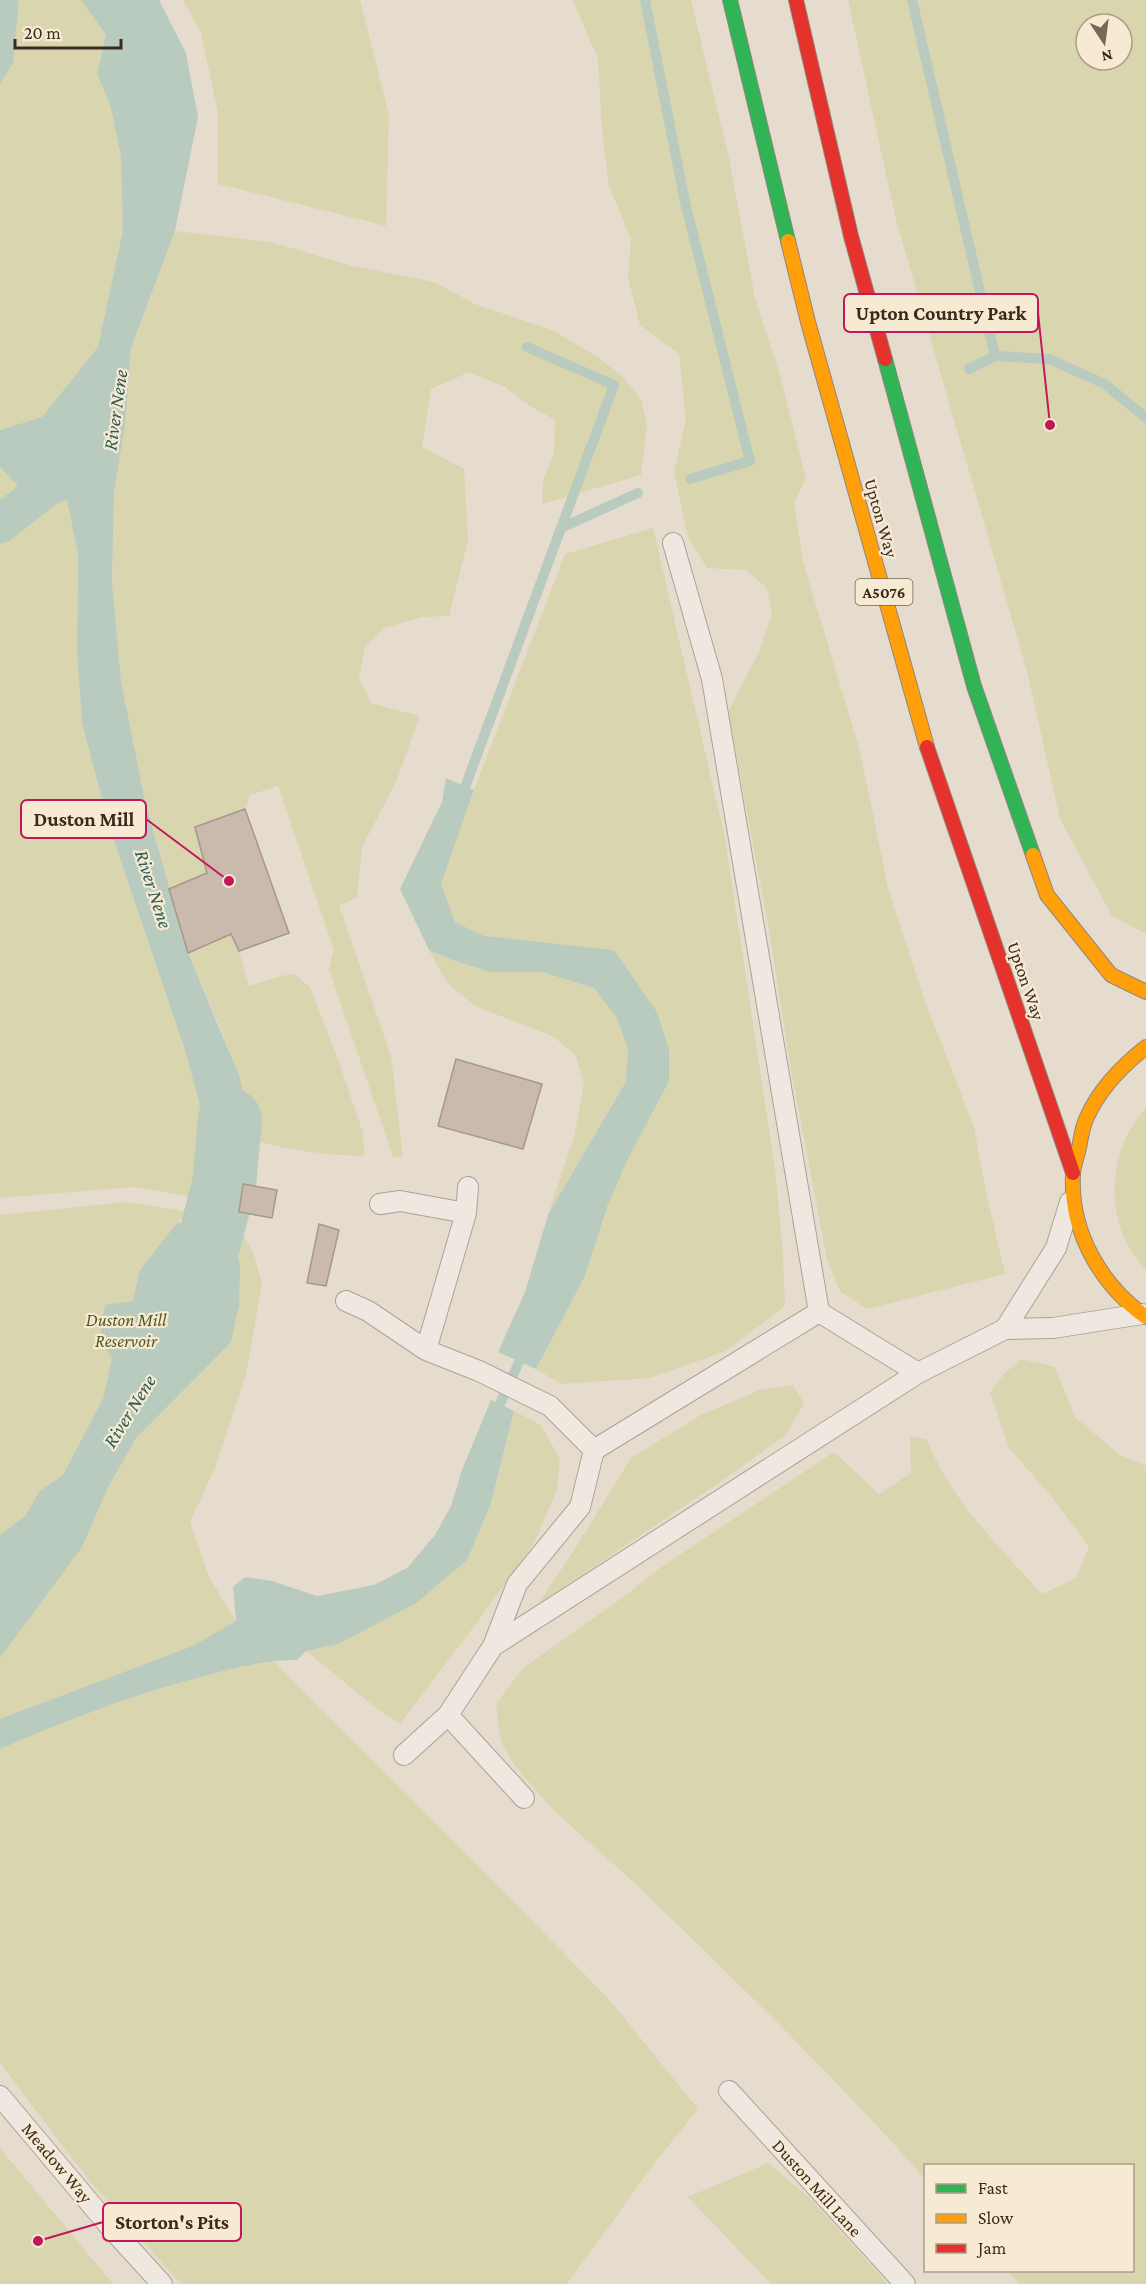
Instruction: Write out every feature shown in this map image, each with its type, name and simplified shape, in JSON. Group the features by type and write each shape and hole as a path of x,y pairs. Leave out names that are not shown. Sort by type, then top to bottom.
{"highway":[{"name":"Upton Way","path":"730,0 808,322 930,758 1073,1183 1082,1236 1100,1271 1115,1291 1144,1316"},
{"path":"796,0 851,236 974,686 1047,895 1111,975 1146,992"},
{"path":"1073,1183 1086,1119 1100,1094 1123,1065 1146,1047"}],"lane":[{"path":"673,543 712,679 819,1312 918,1373"},
{"path":"1005,1329 1056,1248 1073,1183"},
{"path":"426,1350 466,1213 468,1187"},
{"path":"380,1204 400,1201 466,1213"},
{"path":"346,1300 368,1311 426,1350 479,1371 550,1406 594,1450"},
{"path":"404,1755 448,1715 494,1646 517,1584 580,1507 594,1450 819,1312"},
{"path":"494,1646 918,1373 1005,1329 1053,1328 1144,1316"},
{"path":"448,1715 524,1798"},
{"name":"Duston Mill Lane","path":"729,2091 905,2284"},
{"name":"Meadow Way","path":"0,2096 111,2228 162,2284"}],"green space":[{"path":"19,0 81,0 106,35 97,74 110,104 121,156 123,230 98,347 42,417 0,430 0,84 13,63"},
{"path":"183,0 360,0 389,114 386,226 218,184 218,113 201,33"},
{"path":"573,0 691,0 729,158 755,298 780,375 806,478 794,503 803,562 860,751 888,888 926,1004 974,1127 1005,1274 867,1309 840,1291 827,1260 728,712 759,652 772,614 767,588 746,570 707,568 688,538 674,472 686,419 679,354 640,325 628,277 631,239 609,186 602,130 598,59"},
{"path":"848,0 1146,0 1146,934 1112,916 1060,819 1027,671 896,220"},
{"path":"175,231 271,242 352,266 434,282 475,304 552,330 599,358 621,375 641,399 647,425 641,475 542,504 543,480 554,455 555,420 530,406 505,387 469,372 431,389 422,447 464,469 468,541 449,616 422,617 384,628 365,646 359,679 371,703 420,716 396,782 362,847 357,898 339,905 391,1056 403,1157 393,1157 329,969 334,950 278,786 250,795 245,809 195,826 207,873 169,889 146,806 121,681 112,581 114,493 125,424 131,348"},
{"path":"0,467 39,509 67,500 78,554 77,651 82,723 109,826 185,1050 200,1105 193,1197 135,1187 0,1198"},
{"path":"653,528 725,838 776,1176 785,1306 726,1351 650,1378 561,1384 536,1369 585,1276 607,1207 627,1161 669,1081 614,950 484,936 455,922 441,884 474,790 565,554"},
{"path":"231,934 239,951 249,986 294,974 310,987 363,1133 364,1156 306,1151 249,1139 247,1115 235,1067 188,953"},
{"path":"429,950 490,972 542,972 594,988 617,1018 628,1050 626,1080 548,1215 574,1137 584,1084 576,1056 554,1037 477,1007 447,983"},
{"path":"1146,1108 1146,1271 1129,1248 1120,1227 1115,1191 1116,1173 1126,1138"},
{"name":"Duston Mill Reservoir","path":"125,1202 186,1211 240,1230 254,1254 262,1284 246,1375 215,1468 190,1522 209,1577 236,1621 318,1707 608,1998 698,2109 657,2160 567,2284 181,2284 88,2179 0,2063 0,1215"},
{"path":"1021,1359 1055,1367 1075,1417 1120,1455 1146,1465 1146,2284 1019,2284 1008,2272 1134,2272 1134,2164 924,2164 924,2178 858,2105 753,1999 534,1789 504,1748 498,1727 496,1704 523,1668 622,1598 660,1568 834,1452 879,1494 911,1473 910,1436 927,1440 937,1462 962,1503 993,1541 1042,1594 1076,1578 1089,1546 1050,1495 1009,1448 990,1392 1004,1374"},
{"path":"793,1385 804,1403 786,1435 713,1487 538,1604 631,1458 701,1415 760,1390"},
{"path":"514,1411 541,1425 560,1459 557,1490 534,1543 400,1724 376,1708 306,1651 338,1644 491,1503"},
{"path":"0,2148 113,2284 0,2284"},
{"path":"768,2163 811,2199 888,2284 771,2284 688,2197"}],"water":[{"path":"0,0 19,0 13,63 0,84"},
{"path":"81,0 159,0 186,53 198,117 175,231 131,348 125,424 114,493 112,581 121,681 146,806 188,953 239,1075 249,1120 249,1139 239,1212 193,1197 200,1105 185,1050 109,826 82,723 77,651 78,554 67,500 39,509 0,467 0,430 42,417 98,347 123,230 121,156 110,104 97,74 106,35"},
{"path":"446,778 474,790 441,884 455,922 484,936 614,950 657,1012 669,1050 669,1081 627,1161 607,1207 585,1276 536,1369 498,1352 525,1292 548,1215 626,1081 628,1050 617,1018 594,988 542,972 490,972 429,950 400,889 442,802"},
{"path":"178,1222 235,1245 240,1266 239,1305 231,1342 136,1438 108,1487 82,1547 0,1658 0,1535 26,1515 39,1492 63,1475 103,1399 112,1359 100,1338 105,1305 133,1301 140,1270"},
{"path":"491,1400 514,1411 491,1503 467,1560 416,1603 338,1644 306,1651 297,1660 243,1666 165,1687 93,1711 0,1749 0,1719 193,1646 236,1621 233,1587 245,1577 272,1581 317,1596 374,1585 407,1568 435,1535 451,1506 462,1470"}],"pier":[{"path":"193,1197 239,1212 239,1215 192,1200"},
{"path":"180,1219 236,1242 235,1245 178,1222"}],"building":[{"path":"245,809 289,933 239,951 231,934 188,953 169,889 207,873 195,827"},
{"path":"456,1059 542,1084 523,1149 438,1126"},
{"path":"243,1184 277,1190 272,1218 239,1212"},
{"path":"319,1224 339,1230 326,1286 307,1283"}],"waterway":[{"path":"645,0 685,202 750,461 690,479"},
{"path":"912,0 995,356"},
{"path":"461,798 614,385 527,347"},
{"path":"969,369 995,356 1049,359 1105,384 1146,418"},
{"path":"0,524 72,468"},
{"path":"561,528 638,493"},
{"name":"River Nene","path":"186,1318 191,1310 224,1185 230,1120"},
{"path":"494,1417 525,1349"}],"traffic: fast":[{"path":"730,0 788,241"},
{"path":"885,359 974,686 1033,855"}],"traffic: slow":[{"path":"788,241 808,322 927,747"},
{"path":"1033,855 1047,895 1111,975 1146,992"},
{"path":"1146,1047 1112,1078 1092,1106 1085,1121 1073,1175 1073,1196 1077,1217 1092,1255 1102,1273 1115,1289 1146,1317"}],"traffic: jam":[{"path":"796,0 851,236 885,359"},
{"path":"927,747 1073,1173"}],"place":[{"name":"Upton Country Park","path":"1050,425"},
{"name":"Duston Mill","path":"229,881"},
{"name":"Storton's Pits","path":"38,2241"}]}
